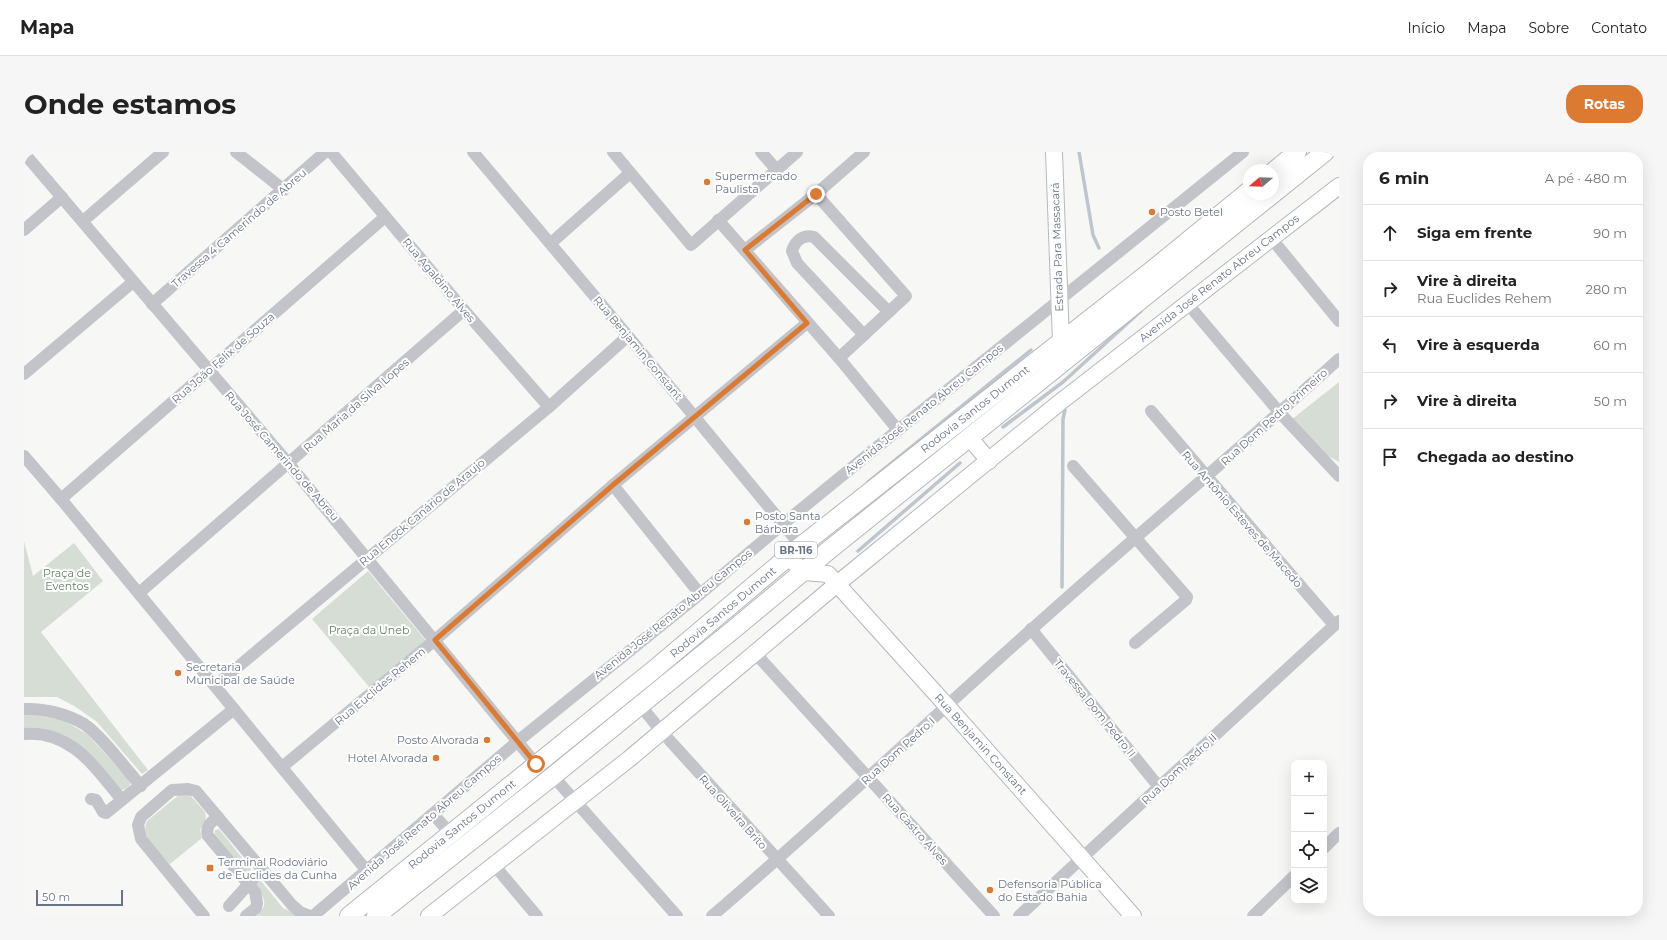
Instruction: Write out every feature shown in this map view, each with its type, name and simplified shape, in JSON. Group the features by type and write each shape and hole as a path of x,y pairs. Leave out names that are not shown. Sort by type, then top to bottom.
{"highway":[{"path":"1279,167 1297,152"},
{"name":"Rodovia Santos Dumont","path":"376,916 554,776 829,550 1325,152"},
{"name":"Rodovia Santos Dumont","path":"349,916 656,668 816,534 1243,196"}],"main road":[{"name":"Estrada Para Massacará","path":"1054,152 1060,342"},
{"name":"Avenida José Renato Abreu Campos","path":"429,916 662,732 756,654 832,579 989,461 1059,403 1339,186"},
{"path":"969,437 989,461"},
{"path":"804,572 832,579 829,550 816,534"},
{"name":"Rua Benjamin Constant","path":"795,551 804,572"},
{"name":"Rua Benjamin Constant","path":"832,579 1133,916"}],"street":[{"path":"83,221 163,152"},
{"path":"236,152 284,190"},
{"name":"Travessa 4 Camerindo de Abreu","path":"152,304 284,190 325,152"},
{"name":"Rua Agaldino Alves","path":"331,152 464,310 549,407"},
{"name":"Rua Benjamin Constant","path":"473,152 628,336 783,524 795,551"},
{"path":"613,152 691,245 797,152"},
{"path":"761,152 776,169"},
{"path":"745,250 816,194 864,152"},
{"name":"Avenida José Renato Abreu Campos","path":"313,916 518,741 700,594 898,430 1243,152"},
{"name":"Rua José Camerindo de Abreu","path":"24,153 368,558 536,764"},
{"path":"550,244 630,173"},
{"path":"816,194 906,294 905,298 839,358"},
{"path":"24,230 62,197"},
{"name":"Rua João Felix de Souza","path":"61,499 386,217"},
{"path":"718,220 839,358 898,430"},
{"path":"864,335 797,263 792,251 796,241 804,237 814,237 889,312"},
{"path":"1271,238 1339,320"},
{"path":"24,374 133,282"},
{"path":"1187,303 1280,413 1339,476"},
{"name":"Rua Maria da Silva Lopes","path":"139,594 464,310"},
{"name":"Rua Euclides Rehem","path":"282,767 435,640 613,485 807,323"},
{"name":"Rua Enock Canário de Araujo","path":"214,686 549,407 628,336"},
{"name":"Rua Dom Pedro Primeiro","path":"1136,537 1339,360"},
{"name":"Rua Antônio Esteves de Macedo","path":"1151,411 1206,477 1336,623"},
{"path":"24,456 367,871"},
{"path":"1074,466 1187,596 1186,600 1135,643"},
{"path":"613,485 700,594"},
{"name":"Rua Dom Pedro I","path":"712,916 777,860 1031,629 1136,537"},
{"name":"Rua Dom Pedro II","path":"1019,916 1336,623"},
{"name":"Travessa Dom Pedro II","path":"1031,629 1159,787"},
{"name":"Rua Castro Alves","path":"756,654 994,916"},
{"name":"Rua Oliveira Brito","path":"640,705 662,732 829,916"},
{"path":"24,709 43,710 63,715 84,724 96,735 141,786"},
{"path":"91,799 96,800 103,812 106,813 234,709"},
{"path":"24,734 33,733 59,740 72,746 85,756 122,800"},
{"path":"554,776 677,916"},
{"path":"204,916 141,839 138,825 141,818 172,790 180,788 196,790 261,870 292,905 300,912 310,916"},
{"path":"433,814 450,833"},
{"path":"218,818 208,826 208,836 255,892 257,903 256,908 246,916"},
{"path":"1327,845 1339,833"},
{"path":"494,865 537,916"},
{"path":"229,906 261,870"},
{"path":"1253,916 1291,879"}],"green space":[{"path":"1339,382 1339,462 1319,451 1291,420"},
{"name":"Praça de Eventos","path":"24,541 33,576 74,543 103,581 41,632 148,770 142,774 97,722 76,707 57,697 24,697"},
{"name":"Praça da Uneb","path":"368,571 426,641 370,688 312,619"},
{"path":"36,714 63,720 87,734 131,781 129,786 126,789 120,790 90,755 68,738 56,732 41,729 24,729 24,715"},
{"path":"180,794 190,795 205,812 206,818 200,830 202,838 170,864 156,850 148,839 145,827 147,821"},
{"path":"219,829 251,869 249,873 246,874 214,836 215,830"},
{"path":"261,881 283,908 292,912 296,916 256,916 264,905 263,897 255,886 257,882"}],"waterway":[{"path":"1079,152 1093,235 1099,248"},
{"path":"1003,427 1063,382 1141,311"},
{"path":"868,482 1031,350"},
{"path":"1062,587 1063,419 1065,410"},
{"path":"858,551 960,463"}],"place":[{"name":"Supermercado Paulista","path":"707,182"},
{"name":"Posto Betel","path":"1152,212"},
{"name":"Posto Santa Bárbara","path":"747,522"},
{"name":"Secretaria Municipal de Saúde","path":"178,673"},
{"name":"Posto Alvorada","path":"487,740"},
{"name":"Hotel Alvorada","path":"436,758"},
{"name":"Terminal Rodoviário de Euclides da Cunha","path":"210,868"},
{"name":"Defensoria Pública do Estado Bahia","path":"990,890"}],"route":[{"path":"536,764 435,640 613,485 807,323 745,250 816,194"}]}
